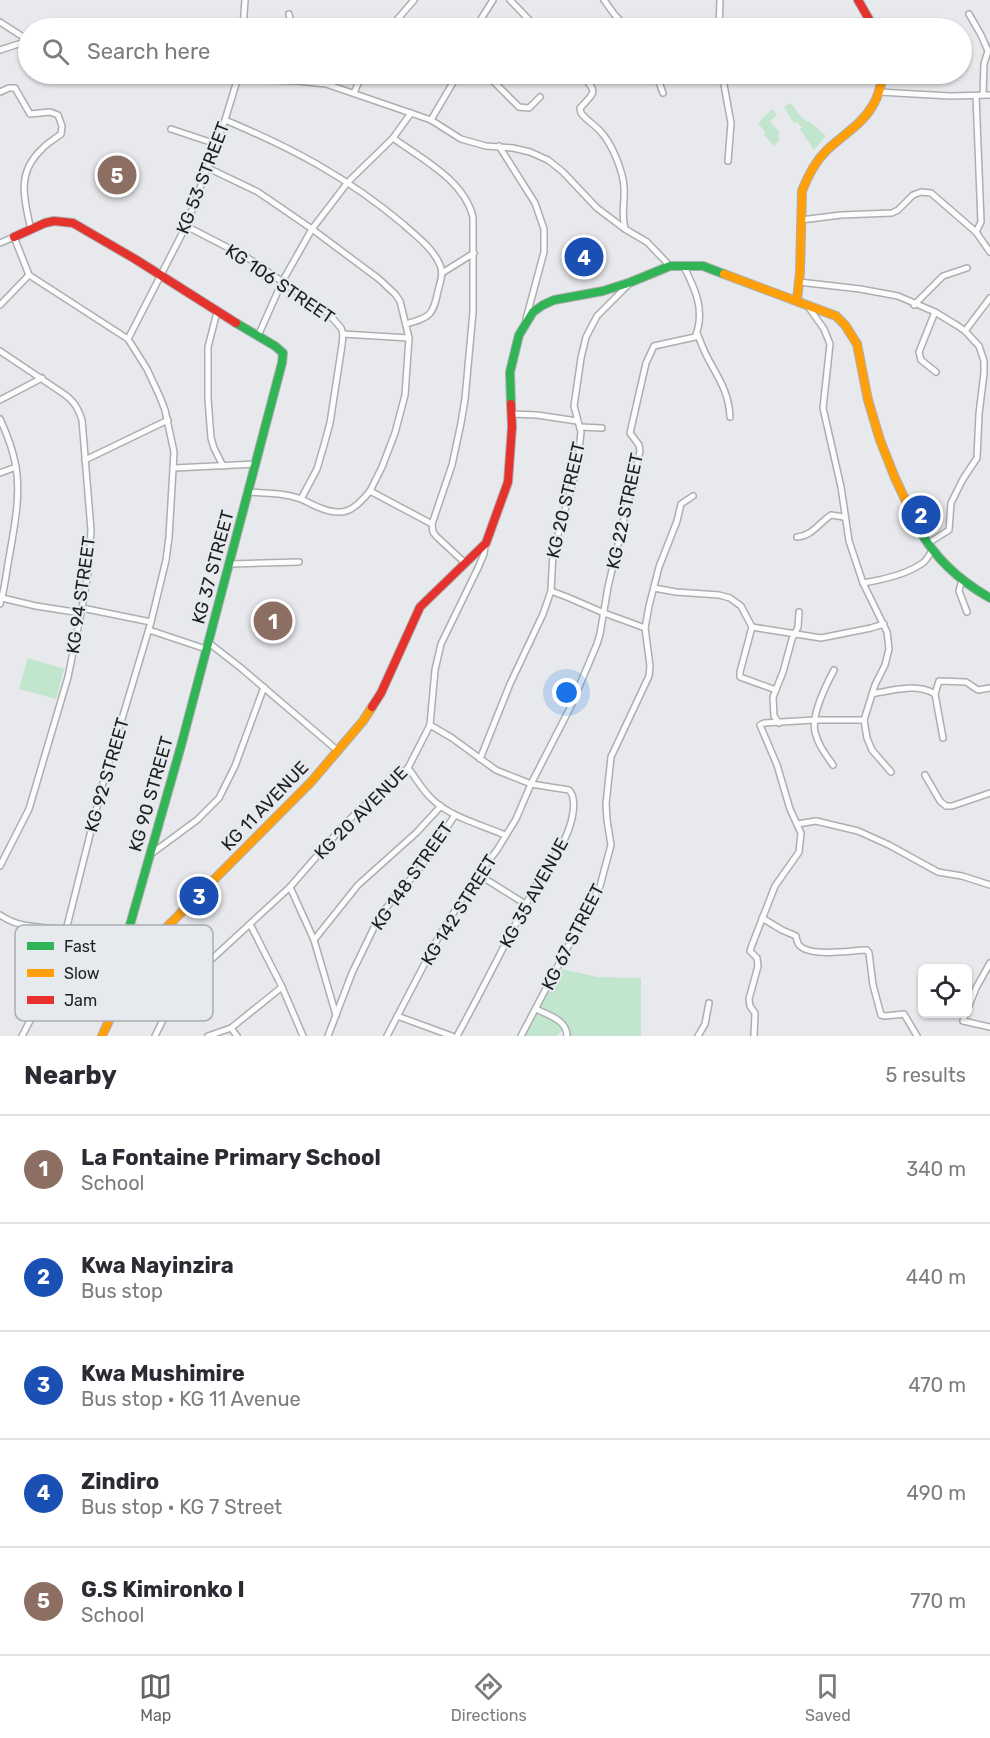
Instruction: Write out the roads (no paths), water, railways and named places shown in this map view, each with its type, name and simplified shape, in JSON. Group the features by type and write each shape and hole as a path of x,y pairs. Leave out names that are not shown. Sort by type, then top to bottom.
{"main road":[{"path":"858,0 868,18"},
{"path":"797,300 802,191 825,152 862,121 873,106 881,84"},
{"path":"14,237 54,221 73,223 258,336"},
{"path":"486,543 508,482 510,470 512,414 510,372 519,335 533,312 554,300 603,291 670,266 703,266 797,300 836,316 847,325 859,349 867,397 876,430 897,484 930,547 940,560 975,590 990,598"},
{"name":"KG 37 STREET","path":"207,646 282,363 283,353 258,336"},
{"name":"KG 11 AVENUE","path":"170,925 312,782 363,721 381,693 415,616 425,601 486,543"},
{"name":"KG 90 STREET","path":"130,925 207,646"},
{"name":"KG 11 AVENUE","path":"102,1036 109,1021"}],"street":[{"path":"244,18 245,0"},
{"path":"399,18 414,0"},
{"path":"482,18 493,0"},
{"path":"510,0 527,18"},
{"path":"604,0 618,18"},
{"path":"719,18 720,0"},
{"path":"289,14 290,18"},
{"path":"972,20 988,51 984,64 983,95"},
{"path":"0,22 18,34"},
{"path":"0,50 18,44"},
{"name":"KG 53 STREET","path":"128,339 186,226 236,84"},
{"path":"319,84 333,86 431,120 461,139 486,146 530,152 548,160 563,171 597,208 647,242 670,266"},
{"path":"354,93 358,84"},
{"path":"431,120 452,84"},
{"path":"496,84 519,107 529,108 540,98"},
{"path":"589,84 593,91 592,97 580,108 581,113 601,132 612,150 622,175 624,188 622,216 625,229"},
{"path":"660,84 663,93"},
{"path":"724,84 731,123 728,161"},
{"path":"0,92 15,88 30,114 54,113 58,115 62,126 61,134 42,148 25,171 24,197 31,230"},
{"path":"879,92 919,95 990,95"},
{"path":"976,96 981,222 976,232"},
{"path":"258,336 282,282 312,229 348,182 393,138 411,113"},
{"path":"225,120 295,151 348,182 389,212 430,249 442,273 434,308 425,318 406,324"},
{"path":"171,129 216,144"},
{"path":"393,138 450,181 471,207 473,217 473,312 461,423 452,465 432,524 436,536 465,563"},
{"path":"499,146 535,203 544,229 544,252 525,323"},
{"path":"208,168 258,192 379,279 395,294 403,308 409,338 405,395 400,417 382,467 370,491 355,508 331,512 301,499 280,494 249,492"},
{"path":"801,220 841,215 892,213 913,195 927,192 936,197 976,232 990,252"},
{"name":"KG 106 STREET","path":"186,226 248,258 329,314 341,328 343,334 338,378 324,445 317,469 301,499"},
{"path":"0,243 14,237 29,275 128,339"},
{"path":"442,273 474,253"},
{"path":"683,265 695,287 700,304 697,332 730,403 730,417"},
{"path":"914,305 943,276 967,268"},
{"path":"0,305 29,275"},
{"name":"KG 20 STREET","path":"480,759 510,684 543,615 551,591 553,552 577,468 581,439 574,406 586,337 597,316 631,282"},
{"path":"799,282 898,296 914,305 935,312 965,331 979,346 987,374 979,414 977,458 951,503 949,530 930,547 925,562 887,578 863,583"},
{"path":"965,331 990,298"},
{"path":"806,304 824,328 830,344 823,408 839,478 849,541 863,583 887,632 890,649 864,720 872,750 891,772"},
{"path":"217,312 208,347 208,399 211,438 223,466"},
{"path":"935,312 919,352 921,360 936,372"},
{"name":"KG 22 STREET","path":"531,784 570,708 600,634 610,576 640,451 639,445 630,433 648,356 657,344 695,337 697,332"},
{"path":"343,334 409,338"},
{"name":"KG 92 STREET","path":"67,925 104,779 149,630 166,560 174,468 173,443 168,420 156,387 128,339"},
{"name":"KG 94 STREET","path":"0,351 72,400 78,410 82,420 91,530 81,611 68,676 29,809 0,866"},
{"path":"0,400 42,378"},
{"path":"512,414 537,415 602,429"},
{"path":"0,419 9,439 16,467 17,490 13,538 1,601 151,622"},
{"path":"85,460 168,420"},
{"path":"174,468 256,464"},
{"path":"0,473 16,467"},
{"path":"370,491 432,524"},
{"name":"KG 67 STREET","path":"521,1036 598,891 604,875 611,845 606,804 610,764 614,749 649,676 650,666 645,628 659,567 677,521 681,504 693,496"},
{"path":"797,537 804,537 831,515 844,517"},
{"name":"KG 20 AVENUE","path":"213,959 290,887 344,825 408,768 430,725 435,670 441,644 478,568 486,543"},
{"path":"230,564 299,562"},
{"path":"962,579 959,591 967,612"},
{"path":"654,588 730,598 741,606 752,627 740,677 776,690"},
{"path":"551,591 604,614 645,628"},
{"path":"779,723 774,717 773,697 798,627 799,612"},
{"path":"752,627 820,638 884,624"},
{"path":"149,630 207,646 264,687 338,751"},
{"path":"833,765 818,740 815,720 834,670"},
{"path":"943,738 935,694 939,681 966,682 978,690 990,688"},
{"path":"148,855 197,820 219,798 235,766 264,687"},
{"path":"872,694 915,688 928,689 935,694"},
{"path":"754,1036 755,1013 750,1006 749,999 758,966 757,958 750,951 775,886 799,852 801,833 789,809 773,753 760,727 764,723 864,720"},
{"name":"KG 35 AVENUE","path":"430,725 496,770 531,784 569,790 574,800 568,832 534,889 458,1036"},
{"path":"408,768 427,794 441,807 505,835"},
{"path":"925,775 946,807 990,793"},
{"name":"KG 142 STREET","path":"387,1036 448,921 516,819 531,784"},
{"path":"314,940 358,885 441,807"},
{"name":"KG 148 STREET","path":"328,1036 352,973 380,915 420,868 455,815"},
{"path":"797,824 816,821 858,831 939,872 962,876 990,885"},
{"path":"479,875 526,905"},
{"path":"290,887 314,940 336,1015"},
{"path":"0,915 22,925"},
{"path":"762,918 796,936 799,945 803,948 825,953 867,950 881,1015 904,1014 917,1036"},
{"path":"250,924 282,987 303,1036"},
{"path":"972,998 990,963"},
{"path":"208,1036 231,1028 282,987"},
{"path":"699,1036 705,1024 709,1004"},
{"path":"536,1010 560,1022 567,1030 567,1036"},
{"path":"397,1016 452,1036"},
{"path":"964,1018 963,1022 990,1027"},
{"name":"KG 92 STREET","path":"22,1036 30,1021"},
{"name":"KG 20 AVENUE","path":"157,1036 162,1021"},
{"path":"231,1028 237,1036"}],"place":[{"name":"G.S Kimironko I","path":"117,175"},
{"name":"Zindiro","path":"584,257"},
{"name":"Kwa Nayinzira","path":"921,515"},
{"name":"La Fontaine Primary School","path":"273,621"},
{"name":"Kwa Mushimire","path":"199,896"}]}
